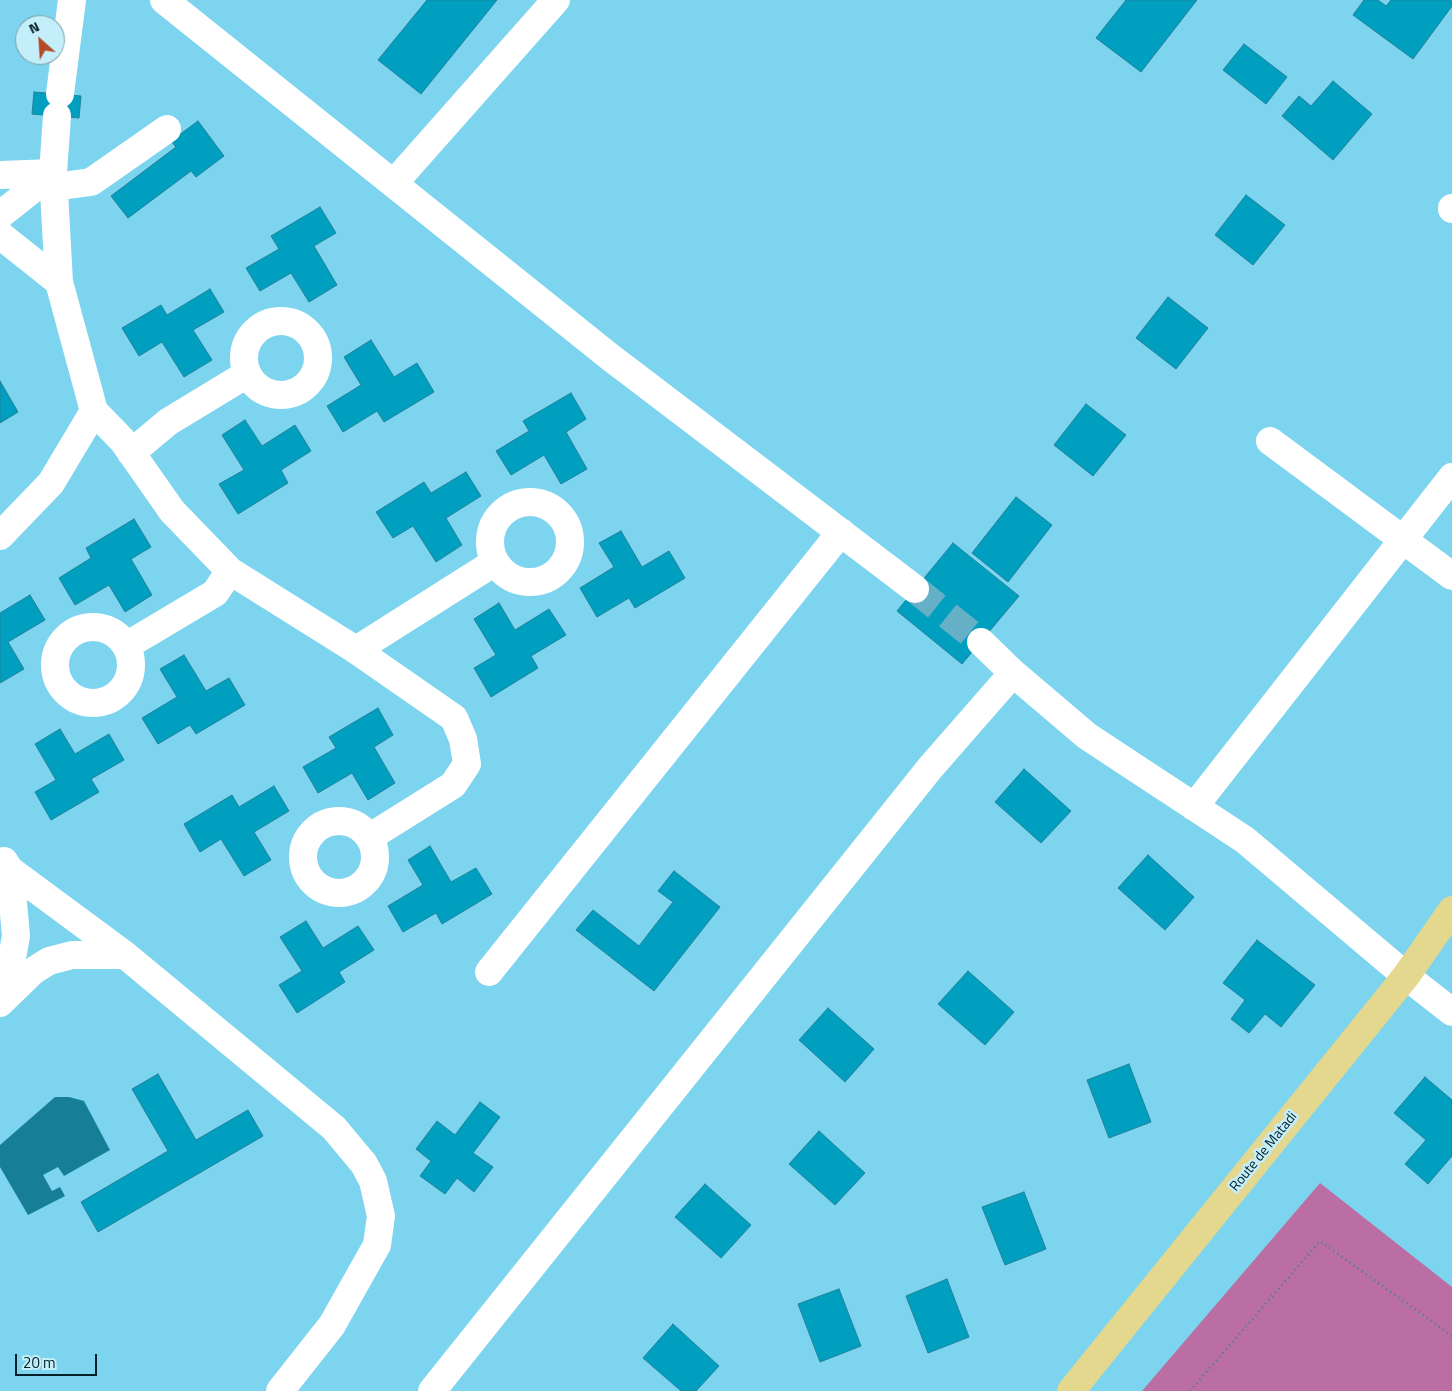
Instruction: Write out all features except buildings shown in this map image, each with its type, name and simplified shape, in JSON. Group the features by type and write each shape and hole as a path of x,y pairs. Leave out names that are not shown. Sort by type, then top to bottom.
{"main road":[{"name":"Route de Matadi","path":"1071,1391 1406,976 1452,910"}],"street":[{"path":"72,0 58,105 53,180 59,282 94,411 123,441 172,511 230,571 356,650 454,718 463,739 467,764 454,785 370,837"},
{"path":"164,0 610,357 915,589"},
{"path":"394,183 556,0"},
{"path":"0,175 91,182 167,129"},
{"path":"0,215 53,180"},
{"path":"0,235 59,282"},
{"path":"131,453 168,422 247,374"},
{"path":"0,536 51,483 94,411"},
{"path":"1270,440 1452,576"},
{"path":"1194,807 1452,477"},
{"path":"489,972 841,532"},
{"path":"356,650 495,562"},
{"path":"126,646 215,593 230,571"},
{"path":"980,642 1086,736 1245,840 1406,976 1452,1012"},
{"path":"432,1391 930,768 1013,673"},
{"path":"5,863 126,955 334,1128 364,1164 373,1181 381,1216 377,1245 332,1325 280,1391"},
{"path":"0,992 13,953 16,936 5,863"},
{"path":"0,1004 33,972 49,961 72,955 126,955"}],"path":[{"path":"1190,1391 1320,1241 1452,1336"}],"shaded area":[{"path":"1320,1183 1452,1287 1452,1391 1142,1391"}],"water":[{"path":"55,1097 69,1097 84,1101 110,1150 64,1176 58,1167 43,1175 52,1191 60,1187 65,1196 28,1215 0,1167 0,1145"}],"tunnel":[{"path":"915,589 981,642"}]}
